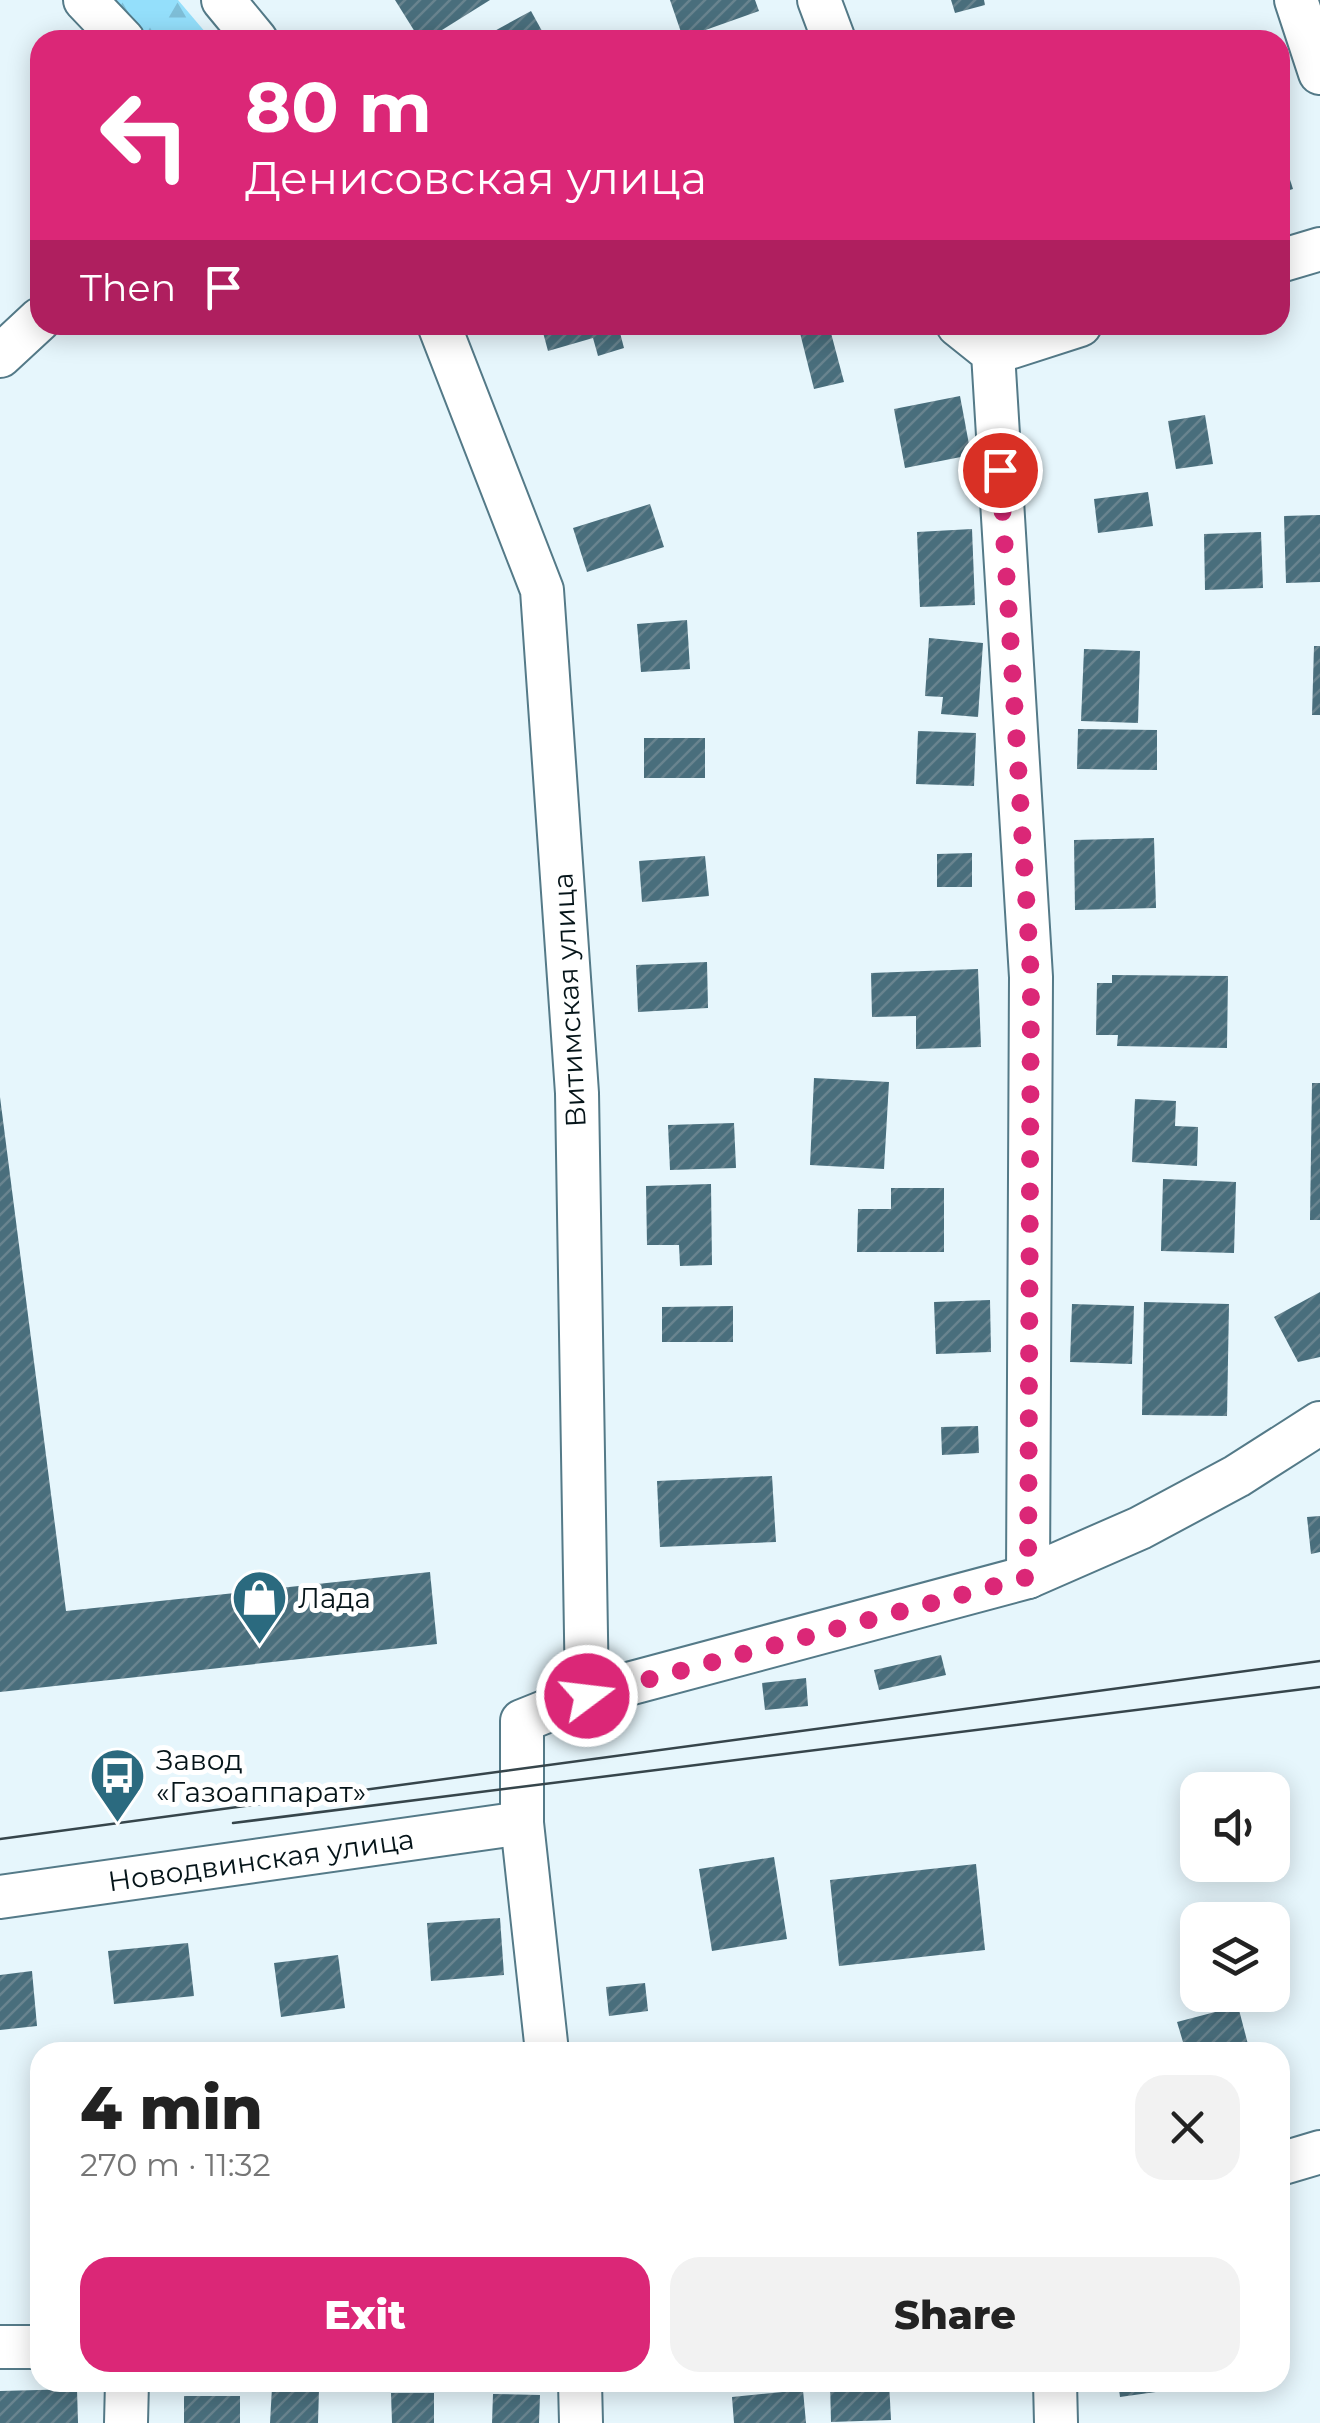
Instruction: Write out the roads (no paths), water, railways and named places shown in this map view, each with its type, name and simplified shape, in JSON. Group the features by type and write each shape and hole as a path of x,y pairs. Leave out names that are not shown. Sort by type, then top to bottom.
{"street":[{"path":"85,0 114,30"},
{"path":"223,0 250,30"},
{"path":"261,30 267,0"},
{"path":"819,0 830,30"},
{"path":"1296,0 1320,72"},
{"path":"1290,259 1320,249"},
{"path":"0,356 30,328"},
{"name":"Витимская улица","path":"443,335 542,590 577,1093 587,1696"},
{"path":"971,335 993,352 1031,977 1028,1577"},
{"path":"993,352 1048,335"},
{"path":"545,2042 522,1823 522,1721 587,1696 1028,1577 1140,1528 1237,1476 1320,1423"},
{"name":"Новодвинская улица","path":"0,1896 522,1823"},
{"path":"1290,2161 1320,2152"},
{"path":"0,2346 30,2347"},
{"path":"126,2392 126,2423"},
{"path":"580,2392 581,2423"},
{"path":"1055,2392 1056,2423"}],"tram line":[{"path":"0,1839 1320,1661"},
{"path":"233,1823 1320,1687"}],"place":[{"name":"Лада","path":"259,1647"},
{"name":"Завод «Газоаппарат»","path":"117,1825"}]}
